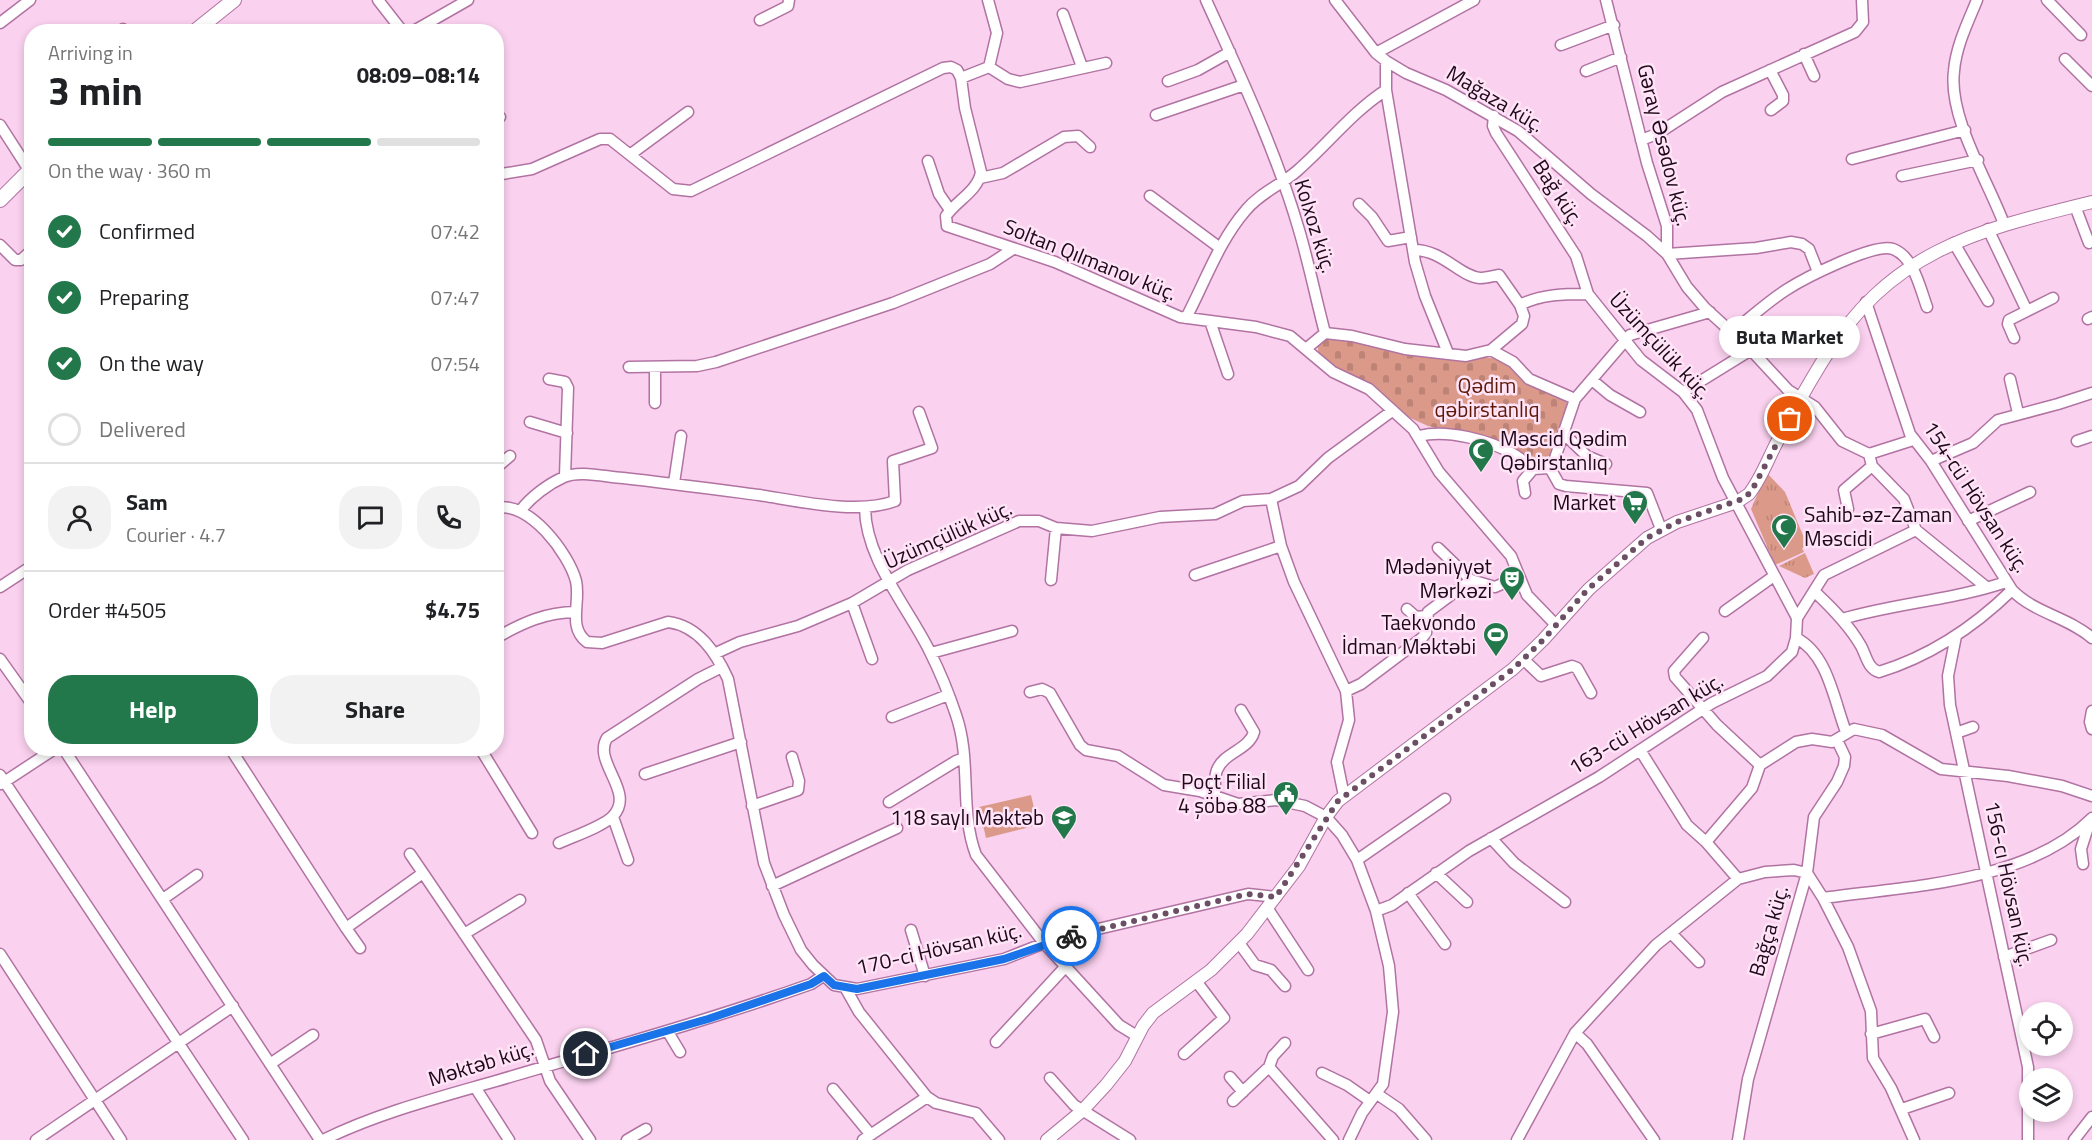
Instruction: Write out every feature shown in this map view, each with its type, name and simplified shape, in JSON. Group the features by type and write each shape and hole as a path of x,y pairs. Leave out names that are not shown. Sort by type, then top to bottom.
{"main road":[{"path":"204,24 234,0"},
{"path":"0,200 24,175"}],"street":[{"path":"0,23 30,0"},
{"path":"378,0 397,24"},
{"path":"427,24 468,0"},
{"path":"760,20 789,6 789,0"},
{"path":"988,0 997,33 989,67"},
{"name":"Kolxoz küç.","path":"1206,0 1244,85 1299,229 1325,333"},
{"name":"Mağaza küç.","path":"1335,0 1376,53 1386,61 1518,130 1591,194 1647,236 1666,254"},
{"path":"1376,53 1474,0"},
{"name":"Gəray Əsədov küç.","path":"1606,0 1641,140 1667,226 1666,254 1687,287 1788,390 1815,407 1842,441 1869,454"},
{"path":"1641,140 1657,134 1718,94 1860,28 1863,22 1862,0"},
{"path":"1977,0 1960,43 1954,71 1954,87 1965,130 2004,224"},
{"path":"2047,0 2081,35"},
{"path":"1063,14 1082,68"},
{"path":"1562,45 1614,25"},
{"path":"1168,81 1198,70 1230,52"},
{"path":"1804,54 1814,76"},
{"path":"1586,71 1621,57"},
{"path":"2065,59 2092,86"},
{"path":"1386,61 1386,90 1411,237 1425,296 1448,353"},
{"path":"989,67 1008,79 1020,82 1106,63"},
{"path":"504,174 532,169 600,139 616,141 673,189 691,191 943,68 951,67 957,70 961,78 965,108 980,166 980,178"},
{"path":"961,78 989,67"},
{"path":"1770,70 1783,95 1783,101 1771,110"},
{"path":"1156,116 1244,85"},
{"path":"1186,318 1220,248 1245,211 1299,170 1336,129 1386,90"},
{"path":"631,154 688,112"},
{"name":"Bağ küç.","path":"1494,116 1493,126 1496,133 1576,256 1588,294"},
{"path":"0,125 24,160"},
{"path":"1852,159 1965,130"},
{"path":"928,161 939,194 950,210 980,178 1003,173 1064,137 1078,136 1090,147"},
{"path":"1902,176 1978,160"},
{"path":"1150,195 1220,248"},
{"path":"1047,1140 1082,1111 1125,1061 1137,1036 1153,1013 1196,981 1239,943 1268,909 1300,864 1326,817 1344,796 1524,660 1588,589 1661,529 1737,502 1752,490 1827,354 1866,302 1912,266 1954,243 2004,224 2092,202"},
{"path":"1359,204 1372,217 1388,241 1411,237"},
{"path":"2075,206 2089,243"},
{"name":"Soltan Qılmanov küç.","path":"950,210 945,219 950,228 1055,262 1186,318 1282,334 1307,348 1333,372 1369,389 1419,436 1439,472 1505,548 1527,595 1557,625"},
{"path":"1989,229 2026,309"},
{"path":"1666,254 1756,248 1791,242 1802,244 1809,249 1818,272"},
{"path":"1954,243 1988,302"},
{"path":"0,245 15,260 24,257"},
{"path":"1731,333 1784,291 1818,272 1859,255 1886,247 1902,255 1912,266 1927,307"},
{"path":"629,367 697,366 716,362 838,323 990,264 1013,249"},
{"path":"1307,348 1325,333 1352,336 1405,349 1466,356 1491,350 1522,324 1524,316 1520,305 1499,275 1480,278 1440,256 1425,250 1414,250"},
{"name":"Üzümçülük küç.","path":"1520,305 1538,298 1588,294 1641,360 1683,393 1697,410 1724,478 1737,502"},
{"path":"2014,338 2008,324 2009,320 2026,309 2053,298"},
{"name":"154-cü Hövsan küç.","path":"1866,302 1913,440 1930,461 2009,586 2032,605 2090,632"},
{"path":"1550,468 1575,399 1625,340 1637,332 1666,326 1710,312"},
{"path":"1210,321 1228,374"},
{"path":"1491,350 1513,362 1529,378 1575,399"},
{"path":"1683,393 1751,350"},
{"path":"654,403 655,367"},
{"path":"549,379 565,382 568,388 565,476"},
{"path":"2010,379 2018,413"},
{"path":"1592,380 1610,395 1640,412"},
{"path":"1930,461 1973,443 1998,420 2092,393"},
{"name":"Üzümçülük küç.","path":"714,654 740,642 798,626 852,603 908,570 1019,521 1040,521 1056,528 1092,531 1160,517 1215,513 1243,501 1271,499 1299,486 1328,458 1392,411"},
{"path":"520,510 533,496 565,476 591,475 674,483 818,503 865,507 895,501 893,461 932,448 919,412"},
{"path":"530,422 567,433"},
{"path":"1419,436 1432,433 1462,437 1512,453 1533,469 1550,468"},
{"path":"1564,434 1587,456 1606,464"},
{"path":"674,483 681,436"},
{"path":"2077,441 2092,436"},
{"path":"1913,440 1869,454 1872,466 1904,499 1916,530 1985,586"},
{"path":"504,461 510,456"},
{"path":"1848,509 1844,490 1872,466"},
{"path":"1550,468 1559,484 1566,486 1647,493 1661,529"},
{"path":"1525,493 1522,482 1533,469"},
{"path":"1968,521 2030,492"},
{"path":"1271,499 1281,546 1294,582 1346,691 1349,720 1337,762 1344,796"},
{"path":"1737,502 1797,618 1824,575 1916,530"},
{"path":"504,507 520,510 544,528 571,569 577,587 576,612 548,614 504,634"},
{"path":"865,507 868,533 891,581 931,653 963,738 967,820 970,839 976,855 1044,943 1119,1025 1137,1036"},
{"path":"1051,580 1056,528"},
{"path":"1194,575 1281,546"},
{"path":"1438,548 1471,580 1495,587 1518,577"},
{"path":"0,587 24,571"},
{"path":"1725,611 1774,576"},
{"path":"1407,609 1416,617 1426,616 1471,580"},
{"path":"1842,619 1882,607 1946,598 1985,586 2009,586"},
{"path":"1815,592 1842,619 1863,649 1871,668 1879,672 1910,663 1956,636 2009,586"},
{"path":"852,603 872,660"},
{"name":"170-ci Hövsan küç.","path":"576,612 577,632 581,638 593,644 668,622 696,634 714,654 730,687 761,850 772,886 801,950 834,985 846,989 857,989 925,976 1017,956 1044,943 1248,894 1276,897"},
{"path":"1346,691 1361,684 1422,638 1426,633 1426,616"},
{"name":"163-cü Hövsan küç.","path":"1376,911 1392,905 1436,873 1491,838 1640,750 1703,708 1767,676 1792,652 1796,638 1797,618"},
{"path":"931,653 1012,631"},
{"name":"156-cı Hövsan küç.","path":"1956,636 1948,676 1950,705 1966,773 1984,872 2028,1067 2028,1140"},
{"path":"1703,638 1674,670 1675,677 1760,765"},
{"name":"Bağça küç.","path":"1738,1140 1748,1078 1807,873 1814,817 1844,766 1842,736 1820,662 1814,650 1796,638"},
{"path":"0,658 24,692"},
{"path":"1524,660 1541,676 1572,666 1576,668 1591,693"},
{"path":"559,843 613,817 621,801 603,750 607,738 698,679 722,668"},
{"path":"1030,692 1042,689 1050,693 1080,745 1086,750 1118,756 1164,785 1215,795 1238,804 1276,800 1305,806 1326,817 1342,835 1358,860 1376,911 1389,966 1393,1012 1386,1072 1349,1140"},
{"path":"892,717 948,695"},
{"path":"1215,795 1217,771 1225,759 1251,740 1254,732 1241,710"},
{"path":"2092,711 2090,722 2092,729"},
{"path":"1956,733 1973,727"},
{"path":"1707,842 1752,788 1760,765 1803,739 1842,736 1861,728 1882,735 1941,769 2008,776 2062,786 2092,796"},
{"path":"645,774 741,742"},
{"path":"1640,750 1687,825 1707,842 1738,879"},
{"path":"43,756 2,781 243,1140"},
{"path":"68,756 321,1140"},
{"path":"235,756 360,948"},
{"path":"485,756 532,833"},
{"path":"752,806 798,790 799,781 792,757"},
{"path":"889,802 956,760 964,758"},
{"path":"1358,860 1445,799"},
{"path":"613,817 628,860"},
{"path":"1823,898 1890,890 1984,872 2038,855 2055,847 2091,819"},
{"path":"2083,864 2081,849 2091,819"},
{"path":"772,886 897,828"},
{"path":"1491,838 1514,863 1565,902"},
{"path":"410,854 536,1040 558,1094 590,1140"},
{"path":"1517,1140 1575,1033 1656,945 1738,879 1765,872 1794,870 1807,873 1823,898 1848,947 1872,1020 1871,1051 1876,1067 1902,1109 1914,1140"},
{"path":"346,928 423,873"},
{"path":"1436,873 1467,902"},
{"path":"163,899 197,875"},
{"path":"1408,893 1445,944"},
{"path":"464,934 520,900"},
{"path":"1268,909 1308,970"},
{"path":"911,930 925,976"},
{"path":"1671,933 1699,962"},
{"path":"2004,957 2051,940"},
{"path":"1239,943 1254,965 1271,970 1285,986"},
{"path":"0,954 121,1140"},
{"path":"996,1042 1066,965"},
{"name":"Məktəb küç.","path":"321,1140 372,1119 545,1065 668,1032 777,996 818,981 824,976"},
{"path":"1184,1054 1224,1018 1196,981"},
{"path":"846,989 859,1012 927,1097 936,1103 976,1113 999,1140"},
{"path":"36,1140 233,1006"},
{"path":"1871,1034 1925,1019 1935,1037"},
{"path":"668,1032 680,1052"},
{"path":"1575,1033 1587,1044 1654,1140"},
{"path":"270,1064 313,1035"},
{"path":"1233,1101 1269,1067 1273,1056 1285,1044"},
{"path":"1269,1067 1333,1140"},
{"path":"1322,1073 1398,1109 1426,1140"},
{"path":"1230,1077 1243,1092"},
{"path":"1050,1078 1082,1111 1101,1120 1130,1140"},
{"path":"475,1087 509,1140"},
{"path":"833,1089 867,1137 927,1097"},
{"path":"1902,1109 1949,1093"},
{"path":"2074,1140 2090,1124"},
{"path":"627,1140 646,1129"}],"green space":[{"name":"Qədim qəbirstanlıq","path":"1338,337 1499,359 1566,400 1568,407 1548,462 1534,465 1514,447 1428,426 1406,416 1366,381 1334,370 1318,355 1318,344 1325,338"},
{"path":"1767,473 1785,492 1807,545 1802,548 1804,552 1775,565 1751,509"},
{"path":"1805,553 1814,574 1805,578 1779,566"},
{"path":"1031,795 1038,825 986,838 979,807"}],"way so far":[{"path":"1071,936 1248,894 1256,893 1276,897 1299,866 1326,817 1338,801 1524,660 1588,589 1647,538 1677,522 1745,498 1752,490 1790,419"}],"place":[{"name":"Buta Market","path":"1790,419"},
{"name":"Məscid Qədim Qəbirstanlıq","path":"1481,474"},
{"name":"Market","path":"1635,526"},
{"name":"Sahib-əz-Zaman Məscidi","path":"1784,550"},
{"name":"Mədəniyyət Mərkəzi","path":"1512,602"},
{"name":"Taekvondo İdman Məktəbi","path":"1496,658"},
{"name":"Poçt Filial 4 şöbə 88","path":"1286,817"},
{"name":"118 saylı Məktəb","path":"1064,841"}],"route":[{"path":"586,1054 668,1032 755,1004 811,984 824,976 834,985 846,989 857,989 1017,956 1044,943 1071,936"}]}
